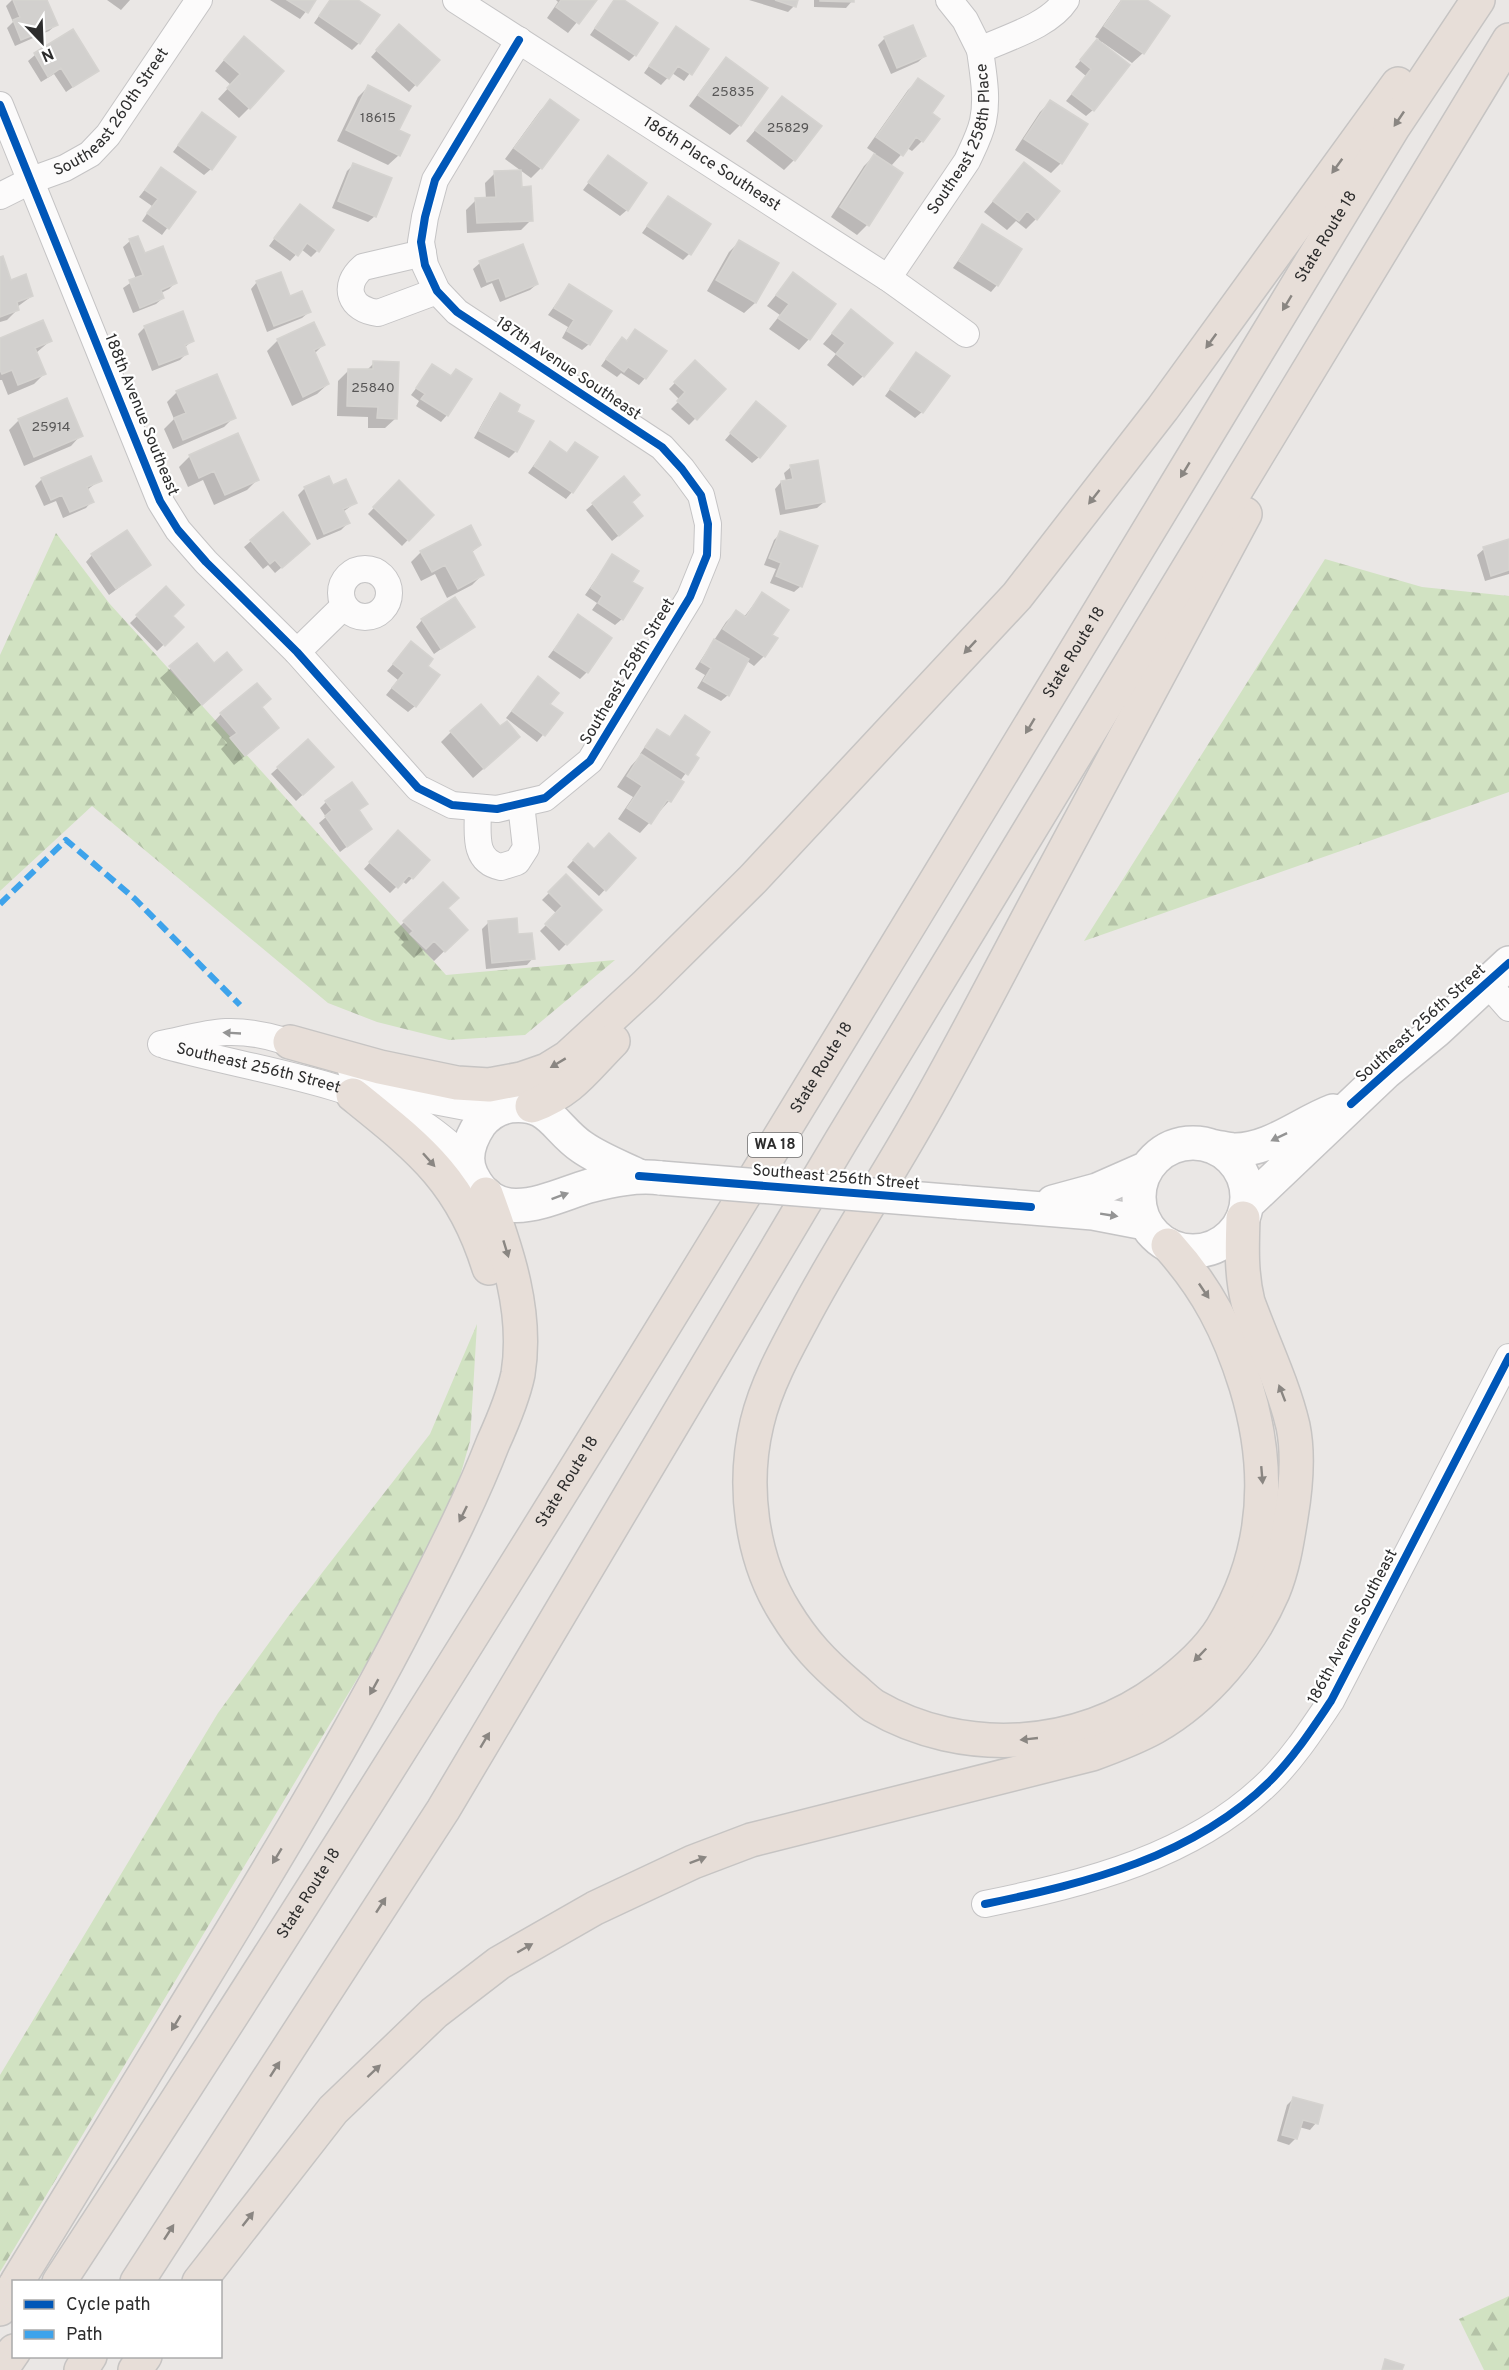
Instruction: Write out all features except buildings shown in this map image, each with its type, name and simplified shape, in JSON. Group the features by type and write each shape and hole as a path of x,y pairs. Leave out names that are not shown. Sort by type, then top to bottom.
{"highway":[{"path":"290,1042 380,1066 457,1083 489,1085 521,1079 547,1070 568,1057 645,986 753,879 1017,596 1163,408 1459,0"},
{"name":"State Route 18","path":"60,2280 383,1780 796,1110 1394,126 1478,0"},
{"path":"138,2280 443,1810 841,1141 1509,40"},
{"path":"1156,1234 1194,1276 1218,1313 1237,1359 1252,1406 1258,1436 1263,1489 1260,1517 1248,1568 1221,1629 1203,1652 1176,1678 1144,1702 1112,1718 1072,1733 1028,1740 985,1741 927,1729 870,1704 815,1655 782,1609 765,1574 754,1530 751,1505 754,1441 765,1399 781,1358 820,1286 921,1116 1435,161"},
{"path":"532,1106 554,1098 576,1082 617,1036 668,989 717,931 753,879"},
{"path":"353,1095 407,1138 437,1168 464,1208 483,1248 495,1298 499,1345 487,1460"},
{"path":"18,2280 299,1821 393,1652 465,1510 487,1460 514,1388 520,1348 518,1312 510,1263 486,1194"},
{"path":"201,2280 333,2110 434,2013 499,1963 595,1908 693,1862 751,1840 1092,1754 1125,1742 1157,1726 1189,1703 1215,1678 1244,1644 1273,1593 1282,1567 1295,1491 1296,1450 1293,1427 1248,1302 1244,1284 1241,1253 1245,1211"},
{"path":"0,2309 12,2290"},
{"path":"1,2370 12,2354"}],"main road":[{"name":"Southeast 256th Street","path":"1245,1211 1351,1104 1498,974"},
{"name":"Southeast 256th Street","path":"1210,1146 1233,1150 1258,1146 1315,1118 1351,1104"},
{"path":"532,1106 550,1116 580,1146 601,1159 650,1177 591,1186 526,1206 502,1203 486,1194 477,1185 466,1159 472,1137 492,1112 504,1107 532,1106"},
{"path":"1192,1143 1210,1146 1227,1154 1239,1168 1246,1185 1245,1211 1234,1233 1220,1244 1203,1250 1185,1251 1156,1234 1140,1209 1139,1195 1147,1168 1159,1155 1175,1146 1192,1143"},
{"name":"Southeast 256th Street","path":"1031,1207 1097,1190 1147,1168"},
{"name":"Southeast 256th Street","path":"650,1177 1031,1207 1104,1215 1156,1234"}],"street":[{"name":"Southeast 260th Street","path":"0,196 32,180 65,168 90,154 108,135 199,0"},
{"name":"186th Place Southeast","path":"456,0 888,278 966,334"},
{"path":"950,0 965,20 980,50"},
{"name":"Southeast 258th Place","path":"888,278 967,161 975,142 983,120 985,86 980,50 1039,23 1061,8 1066,0"},
{"path":"437,291 378,313 360,308 353,301 350,291 351,282 363,267 424,259 421,242 435,180 519,40"},
{"name":"188th Avenue Southeast","path":"0,105 160,501 178,530 206,562 297,652 417,788 452,805 498,807"},
{"name":"187th Avenue Southeast","path":"424,259 437,291 457,312 662,447 701,495"},
{"name":"Southeast 258th Street","path":"498,807 545,798 590,761 690,597 707,555 708,524 701,495"},
{"path":"297,652 344,606"},
{"path":"1498,974 1509,1008"},
{"name":"Southeast 256th Street","path":"466,1159 421,1123 388,1107 290,1075 263,1068 227,1063 161,1044 225,1032 258,1035 290,1042 413,1097 492,1112"},
{"name":"186th Avenue Southeast","path":"985,1904 1116,1873 1188,1841 1238,1809 1270,1780 1302,1743 1331,1701 1509,1357"}],"green space":[{"path":"56,533 109,603 446,975 615,960 525,1035 449,1040 377,1022 328,1003 92,806 0,891 0,655"},
{"path":"1325,559 1422,587 1509,596 1509,792 1084,941"},
{"path":"477,1324 470,1441 450,1512 398,1611 0,2272 0,2075 218,1713 287,1618 430,1434"},
{"path":"1509,2296 1509,2370 1484,2370 1459,2319"}],"marked path":[{"path":"0,904 66,840 135,899 240,1005"}],"cycle path":[{"path":"0,105 160,501 178,530 206,562 297,652 418,788 452,805 497,809 545,798 590,761 690,597 707,555 708,524 701,495 662,447 457,312 437,291 425,265 421,242 435,180 519,40"},
{"path":"1351,1104 1509,963"},
{"path":"639,1176 1031,1207"},
{"path":"985,1904 1100,1876 1173,1848 1240,1807 1279,1772 1331,1701 1509,1357"}]}
